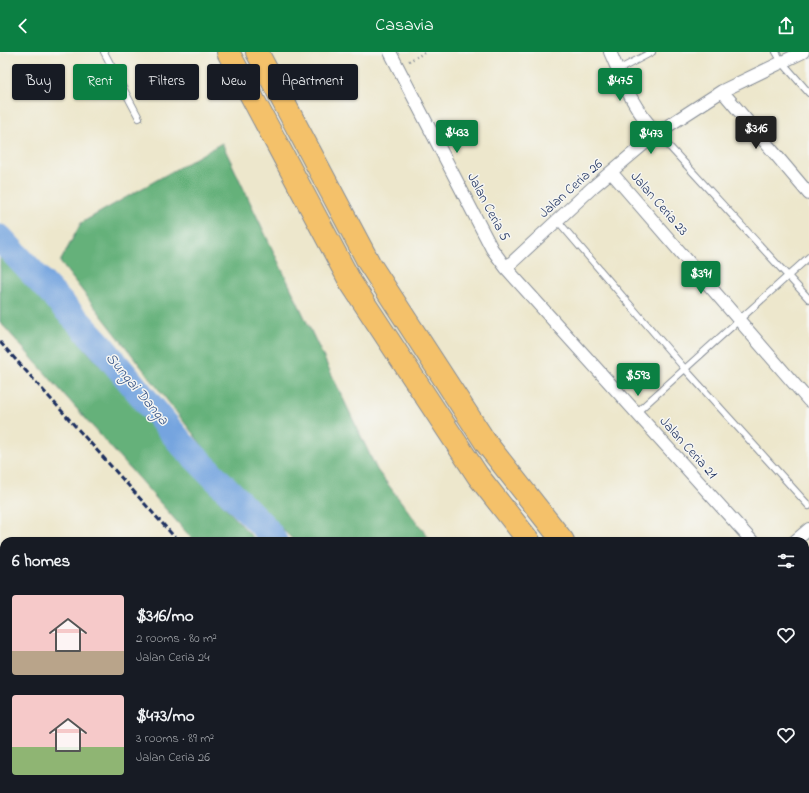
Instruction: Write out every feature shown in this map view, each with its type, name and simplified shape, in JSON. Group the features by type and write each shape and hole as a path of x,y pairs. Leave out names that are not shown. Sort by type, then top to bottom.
{"highway":[{"path":"228,52 351,283 478,476 525,537"},
{"path":"257,52 369,263 486,443 560,537"}],"street":[{"name":"Jalan Ceria 5","path":"390,52 492,249 506,268"},
{"path":"610,52 631,99 646,123 657,133"},
{"name":"Jalan Ceria 26","path":"506,268 593,187 657,133 722,91 779,57 803,52"},
{"path":"722,91 809,194"},
{"name":"Jalan Ceria 23","path":"611,172 809,401"},
{"name":"Jalan Ceria 21","path":"506,268 748,537"},
{"path":"800,537 809,529"}],"lane":[{"path":"104,52 139,118"},
{"path":"618,70 652,52"},
{"path":"779,57 809,93"},
{"path":"657,133 809,299"},
{"path":"557,220 685,369 809,506"},
{"path":"636,413 809,256"}],"path":[{"path":"398,66 426,52"}],"green space":[{"path":"222,143 377,470 428,537 290,537 208,453 60,262 81,223"},
{"path":"0,254 252,537 190,537 0,322"}],"waterway":[{"name":"Sungai Danga","path":"0,238 100,345 182,444 266,529 271,537"}],"railway":[{"path":"0,342 174,537"}]}
